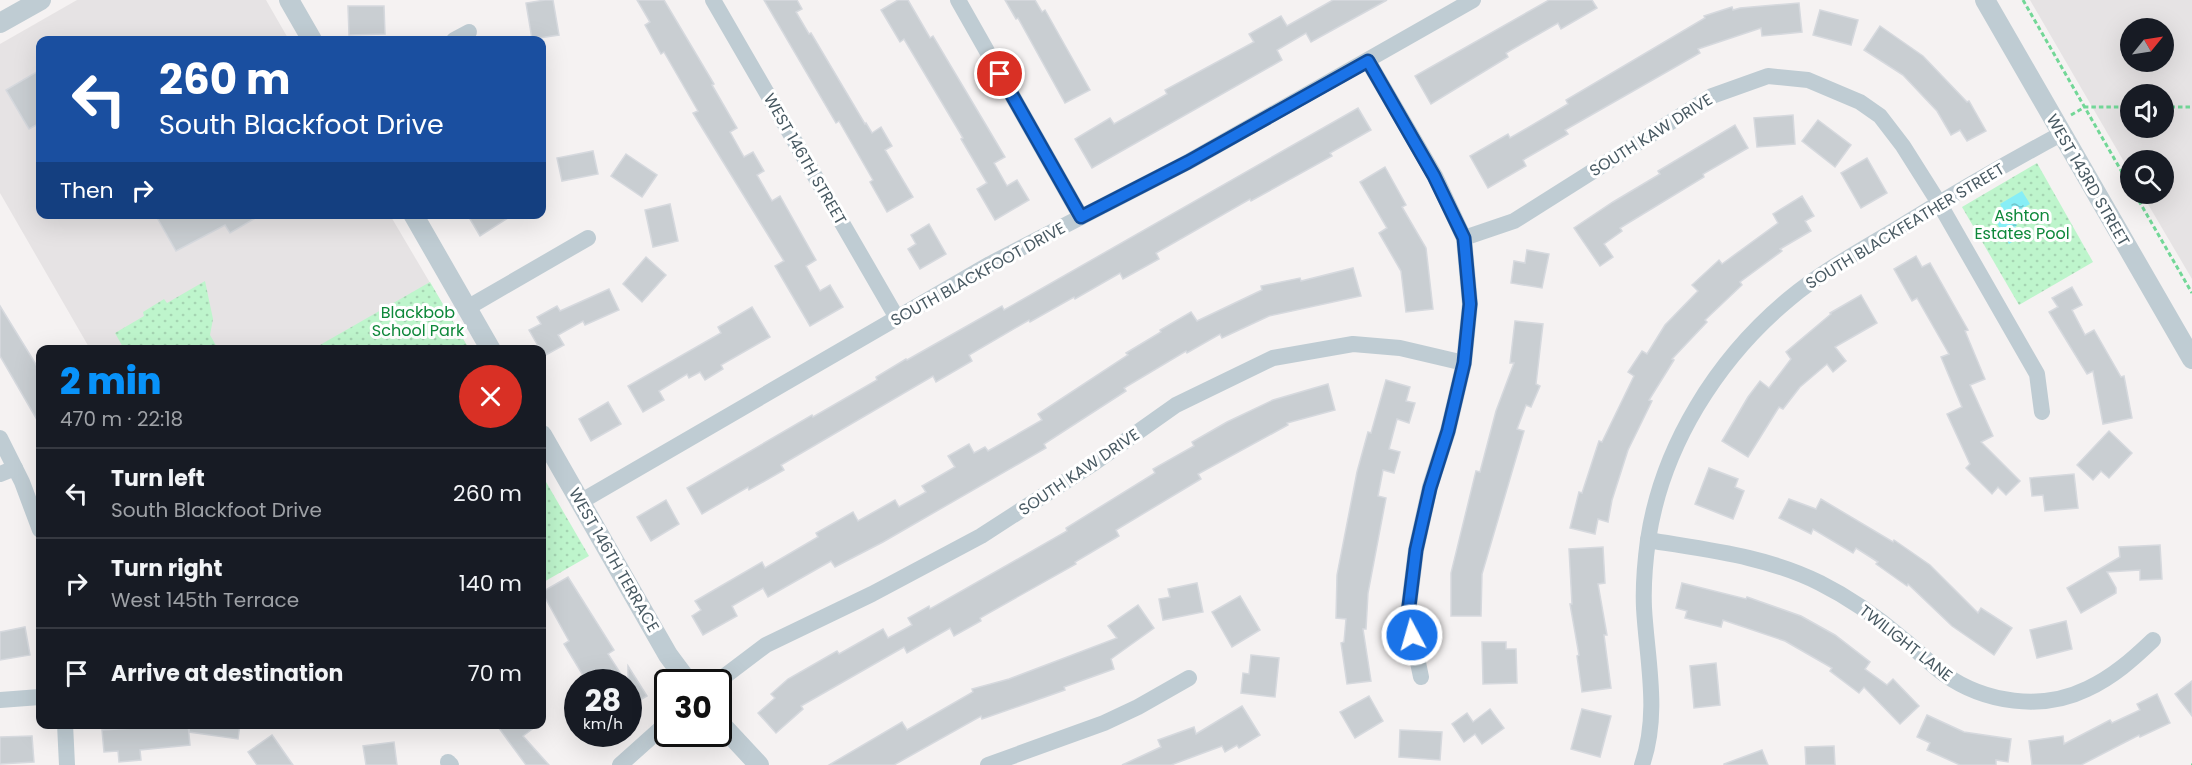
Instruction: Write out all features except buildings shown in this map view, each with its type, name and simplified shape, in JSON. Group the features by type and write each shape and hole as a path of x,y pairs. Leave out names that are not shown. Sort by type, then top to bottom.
{"street":[{"path":"0,23 41,0"},
{"path":"289,0 310,36"},
{"name":"WEST 146TH STREET","path":"712,0 897,318"},
{"path":"958,0 1081,217"},
{"name":"SOUTH BLACKFOOT DRIVE","path":"580,502 990,264 1188,162 1473,0"},
{"name":"WEST 143RD STREET","path":"1985,0 2057,129 2192,360"},
{"path":"462,36 469,32"},
{"path":"1368,61 1434,176 1464,238 1470,304 1464,363 1448,431 1430,488 1415,561 1408,614 1421,677"},
{"name":"SOUTH KAW DRIVE","path":"1464,238 1514,221 1712,96 1768,76 1808,80 1860,102 1880,117 1903,146 1939,203 2037,374 2042,412"},
{"name":"SOUTH BLACKFEATHER STREET","path":"1642,765 1652,718 1644,606 1648,540 1656,501 1673,453 1692,414 1726,364 1756,329 1798,292 1826,271 2057,129"},
{"path":"416,219 488,345"},
{"path":"467,308 588,238"},
{"name":"SOUTH KAW DRIVE","path":"732,671 766,645 872,594 981,536 1094,463 1176,405 1273,358 1353,344 1400,348 1464,363"},
{"path":"0,438 8,471 36,523"},
{"name":"WEST 146TH TERRACE","path":"546,442 668,655 678,669"},
{"name":"TWILIGHT LANE","path":"1648,540 1732,554 1790,570 1818,582 1871,613 1950,678 1970,689 1998,698 2028,702 2073,695 2108,678 2153,640"},
{"path":"988,765 1104,723 1189,678"},
{"path":"0,700 36,698"},
{"path":"65,729 67,765"},
{"path":"620,765 654,735"},
{"path":"732,736 759,765"}],"path":[{"path":"2023,0 2120,168"},
{"path":"2057,129 2085,107 2120,107"},
{"path":"2174,107 2192,107"},
{"path":"2140,204 2192,294"}],"shaded area":[{"path":"77,0 266,0 287,36 36,36 36,219 392,219 467,345 88,345 0,193 0,44"},
{"path":"2030,0 2192,0 2192,279 2148,204 2174,204 2174,150 2120,150 2120,155"}],"green space":[{"name":"Ashton Estates Pool","path":"2037,163 2093,262 2019,305 1962,207"},
{"path":"205,281 213,319 210,335 216,345 122,345 115,333 144,316 143,312 164,299 167,303"},
{"name":"Blackbob School Park","path":"430,282 467,345 320,345"},
{"path":"546,482 589,556 546,581"}],"water":[{"path":"2022,191 2030,204 2018,211 2020,215 2013,219 2021,236 2009,244 1995,220 1999,217 1996,212 2002,208 2000,204"}],"route":[{"path":"1000,74 1081,217 1188,162 1368,61 1434,176 1464,238 1470,304 1464,363 1448,431 1430,488 1416,550 1408,614 1412,635"}]}
